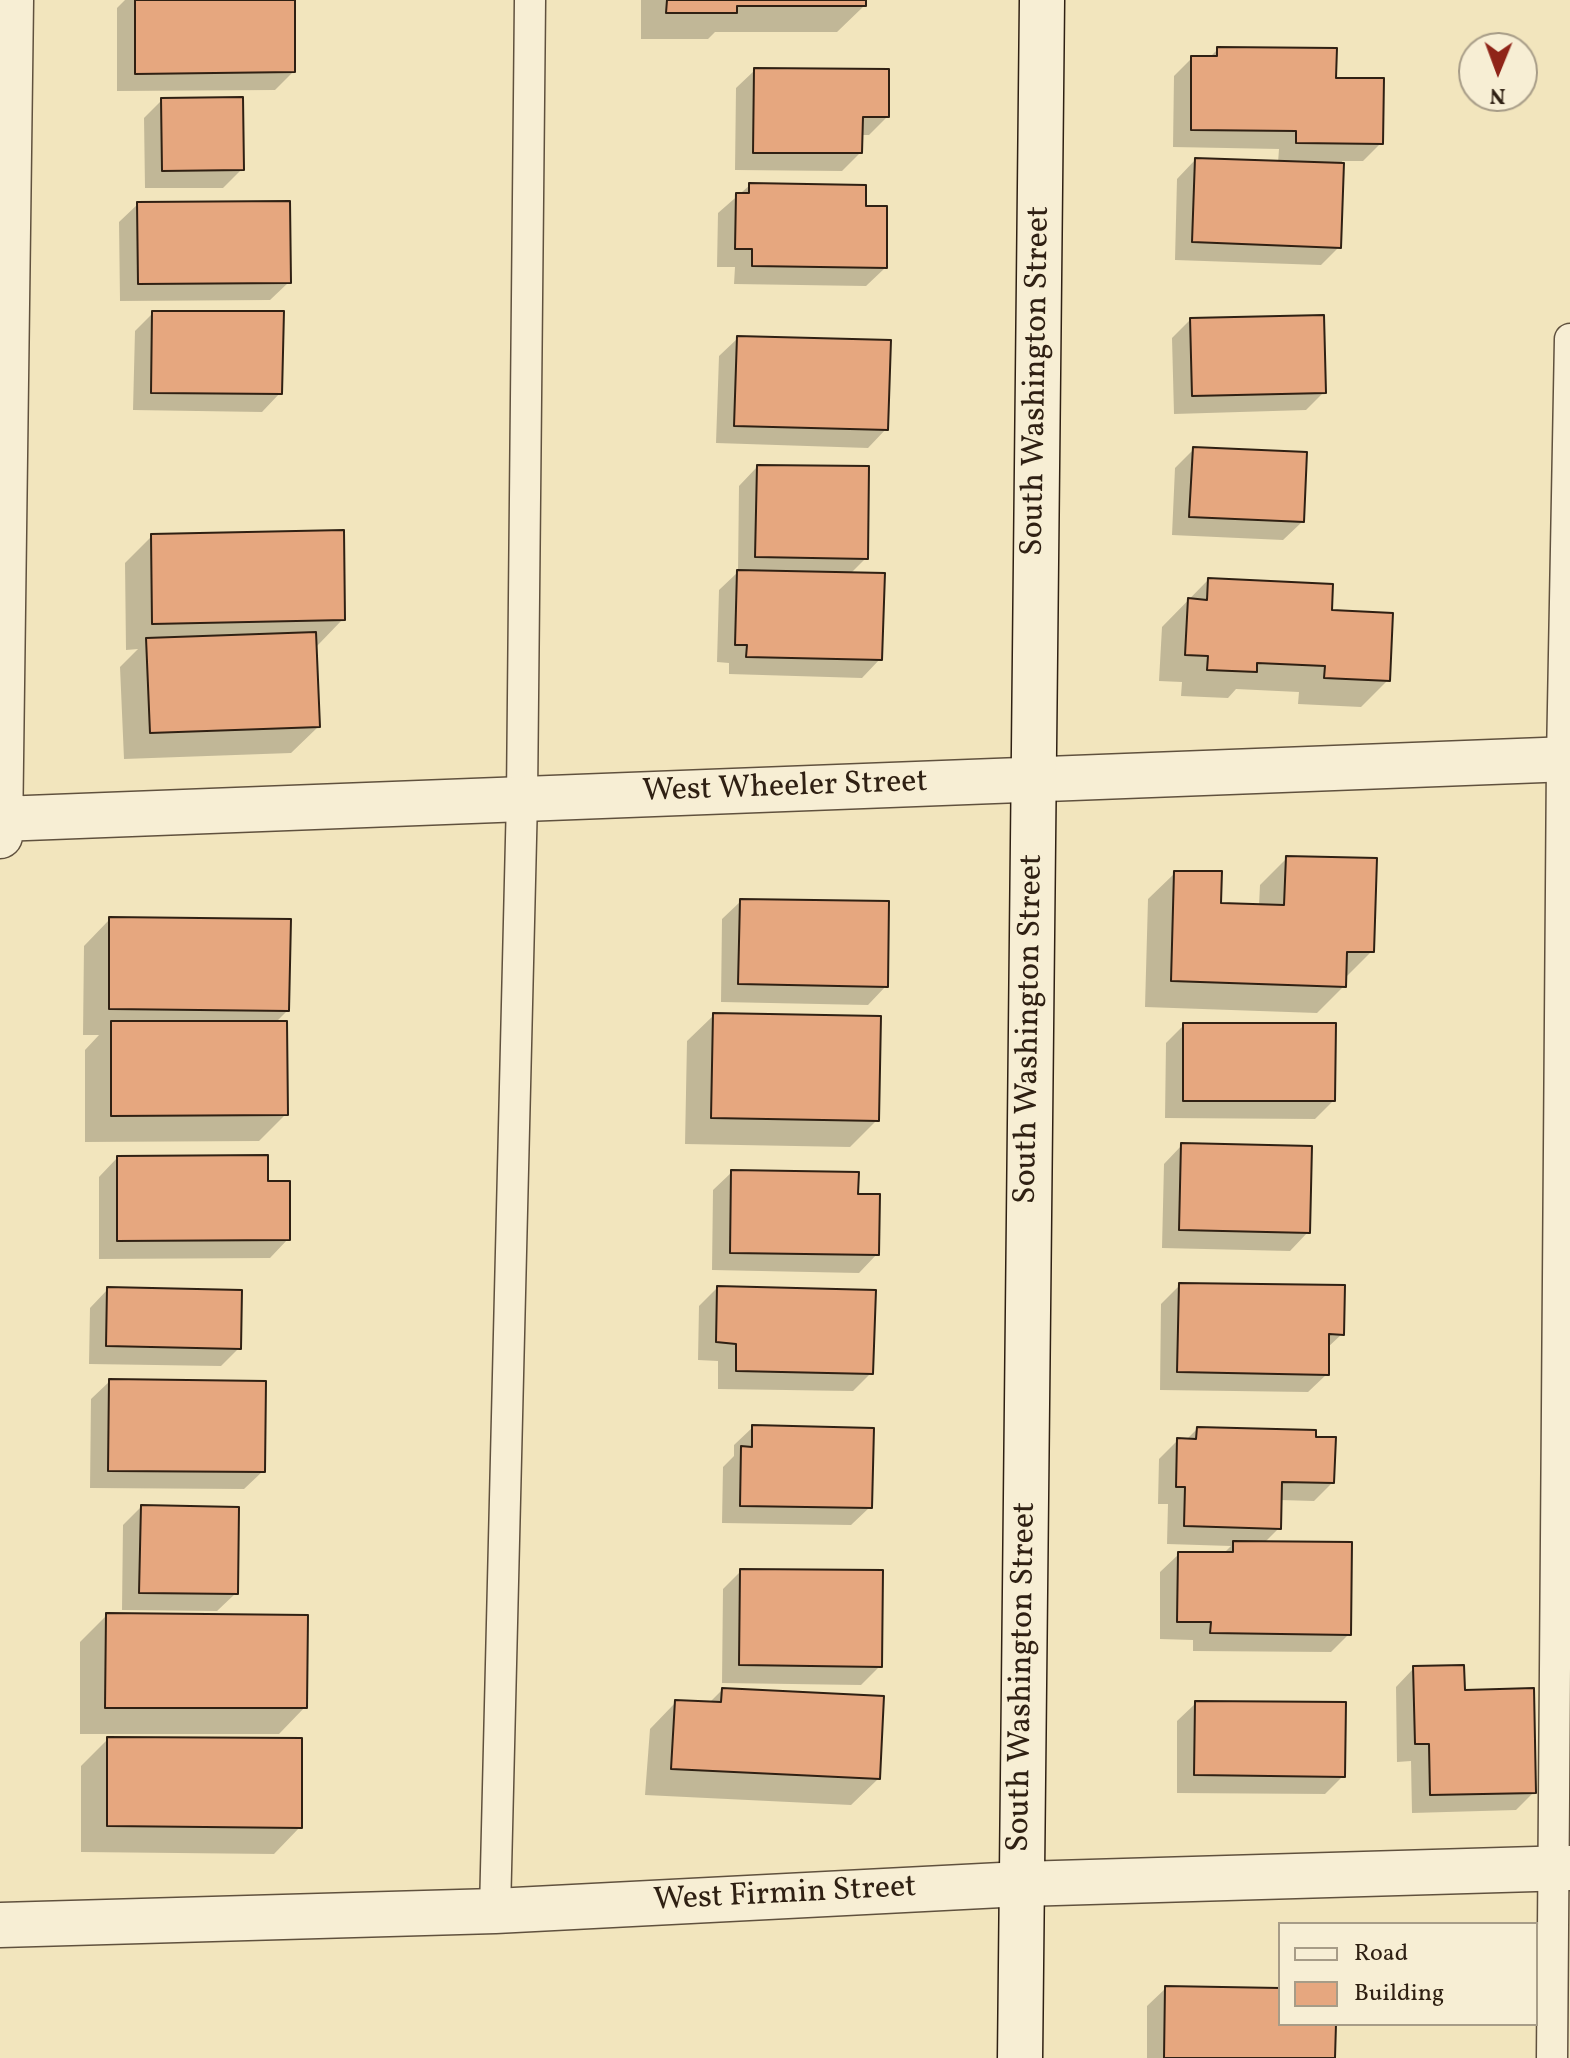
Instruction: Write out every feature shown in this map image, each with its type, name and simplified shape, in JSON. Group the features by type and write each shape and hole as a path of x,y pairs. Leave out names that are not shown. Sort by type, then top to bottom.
{"street":[{"path":"0,836 11,0"},
{"name":"South Washington Street","path":"1020,2058 1042,0"},
{"name":"West Wheeler Street","path":"0,819 1566,759"},
{"name":"West Firmin Street","path":"0,1925 495,1911 1021,1884 1562,1868"}],"lane":[{"path":"495,1911 522,798 530,0"},
{"path":"1552,2058 1562,1868 1570,339"}],"building":[{"path":"135,0 295,0 295,72 135,74"},
{"path":"667,0 866,0 866,6 737,6 737,13 666,13"},
{"path":"1217,47 1337,48 1336,78 1384,78 1383,144 1296,143 1296,131 1191,130 1191,56 1217,56"},
{"path":"754,68 889,69 889,117 863,117 862,153 753,153"},
{"path":"243,97 244,170 162,171 161,98"},
{"path":"1195,158 1344,163 1341,248 1192,242"},
{"path":"749,183 866,185 866,206 887,206 887,268 752,266 752,249 735,249 736,193 749,193"},
{"path":"290,201 291,283 138,284 137,202"},
{"path":"152,311 284,311 282,394 151,393"},
{"path":"1324,315 1326,393 1192,396 1190,318"},
{"path":"737,336 891,340 888,430 734,426"},
{"path":"1193,447 1307,452 1304,522 1189,517"},
{"path":"757,465 869,466 868,559 755,557"},
{"path":"344,530 345,620 152,624 151,534"},
{"path":"737,570 885,573 882,660 746,657 747,645 735,645"},
{"path":"1208,578 1333,584 1332,610 1393,613 1390,681 1324,678 1325,666 1257,663 1257,672 1207,670 1208,656 1185,655 1188,598 1207,600"},
{"path":"316,632 320,727 150,733 146,638"},
{"path":"1286,856 1377,858 1374,952 1347,952 1346,987 1171,981 1174,871 1222,871 1221,903 1284,905"},
{"path":"740,899 889,901 888,987 738,984"},
{"path":"109,917 291,919 289,1011 109,1009"},
{"path":"713,1013 881,1016 879,1121 711,1118"},
{"path":"111,1021 287,1021 288,1115 111,1116"},
{"path":"1183,1023 1336,1023 1335,1101 1183,1101"},
{"path":"1181,1143 1312,1146 1310,1233 1179,1230"},
{"path":"268,1155 268,1181 290,1181 290,1240 117,1241 117,1156"},
{"path":"731,1170 859,1172 858,1194 880,1194 879,1255 730,1253"},
{"path":"1179,1283 1345,1285 1344,1335 1329,1334 1329,1375 1177,1372"},
{"path":"717,1286 876,1290 873,1374 736,1371 736,1344 716,1342"},
{"path":"107,1287 242,1290 241,1349 106,1346"},
{"path":"109,1379 266,1381 265,1472 108,1471"},
{"path":"752,1425 874,1428 872,1508 740,1506 741,1446 752,1447"},
{"path":"1197,1427 1316,1430 1316,1437 1336,1437 1334,1483 1282,1482 1281,1529 1184,1526 1185,1487 1176,1487 1177,1438 1196,1439"},
{"path":"141,1505 239,1507 238,1594 139,1593"},
{"path":"1233,1541 1352,1542 1351,1635 1210,1633 1211,1622 1177,1622 1178,1552 1233,1552"},
{"path":"740,1569 883,1570 882,1667 739,1665"},
{"path":"106,1613 308,1615 307,1708 105,1708"},
{"path":"1464,1665 1465,1690 1534,1688 1536,1793 1430,1795 1429,1744 1415,1744 1413,1666"},
{"path":"722,1688 884,1696 880,1779 671,1769 675,1700 721,1702"},
{"path":"1195,1701 1346,1702 1345,1777 1194,1775"},
{"path":"107,1737 302,1738 302,1828 107,1826"},
{"path":"1165,1986 1278,1988 1278,2026 1336,2026 1335,2058 1164,2058"}]}
